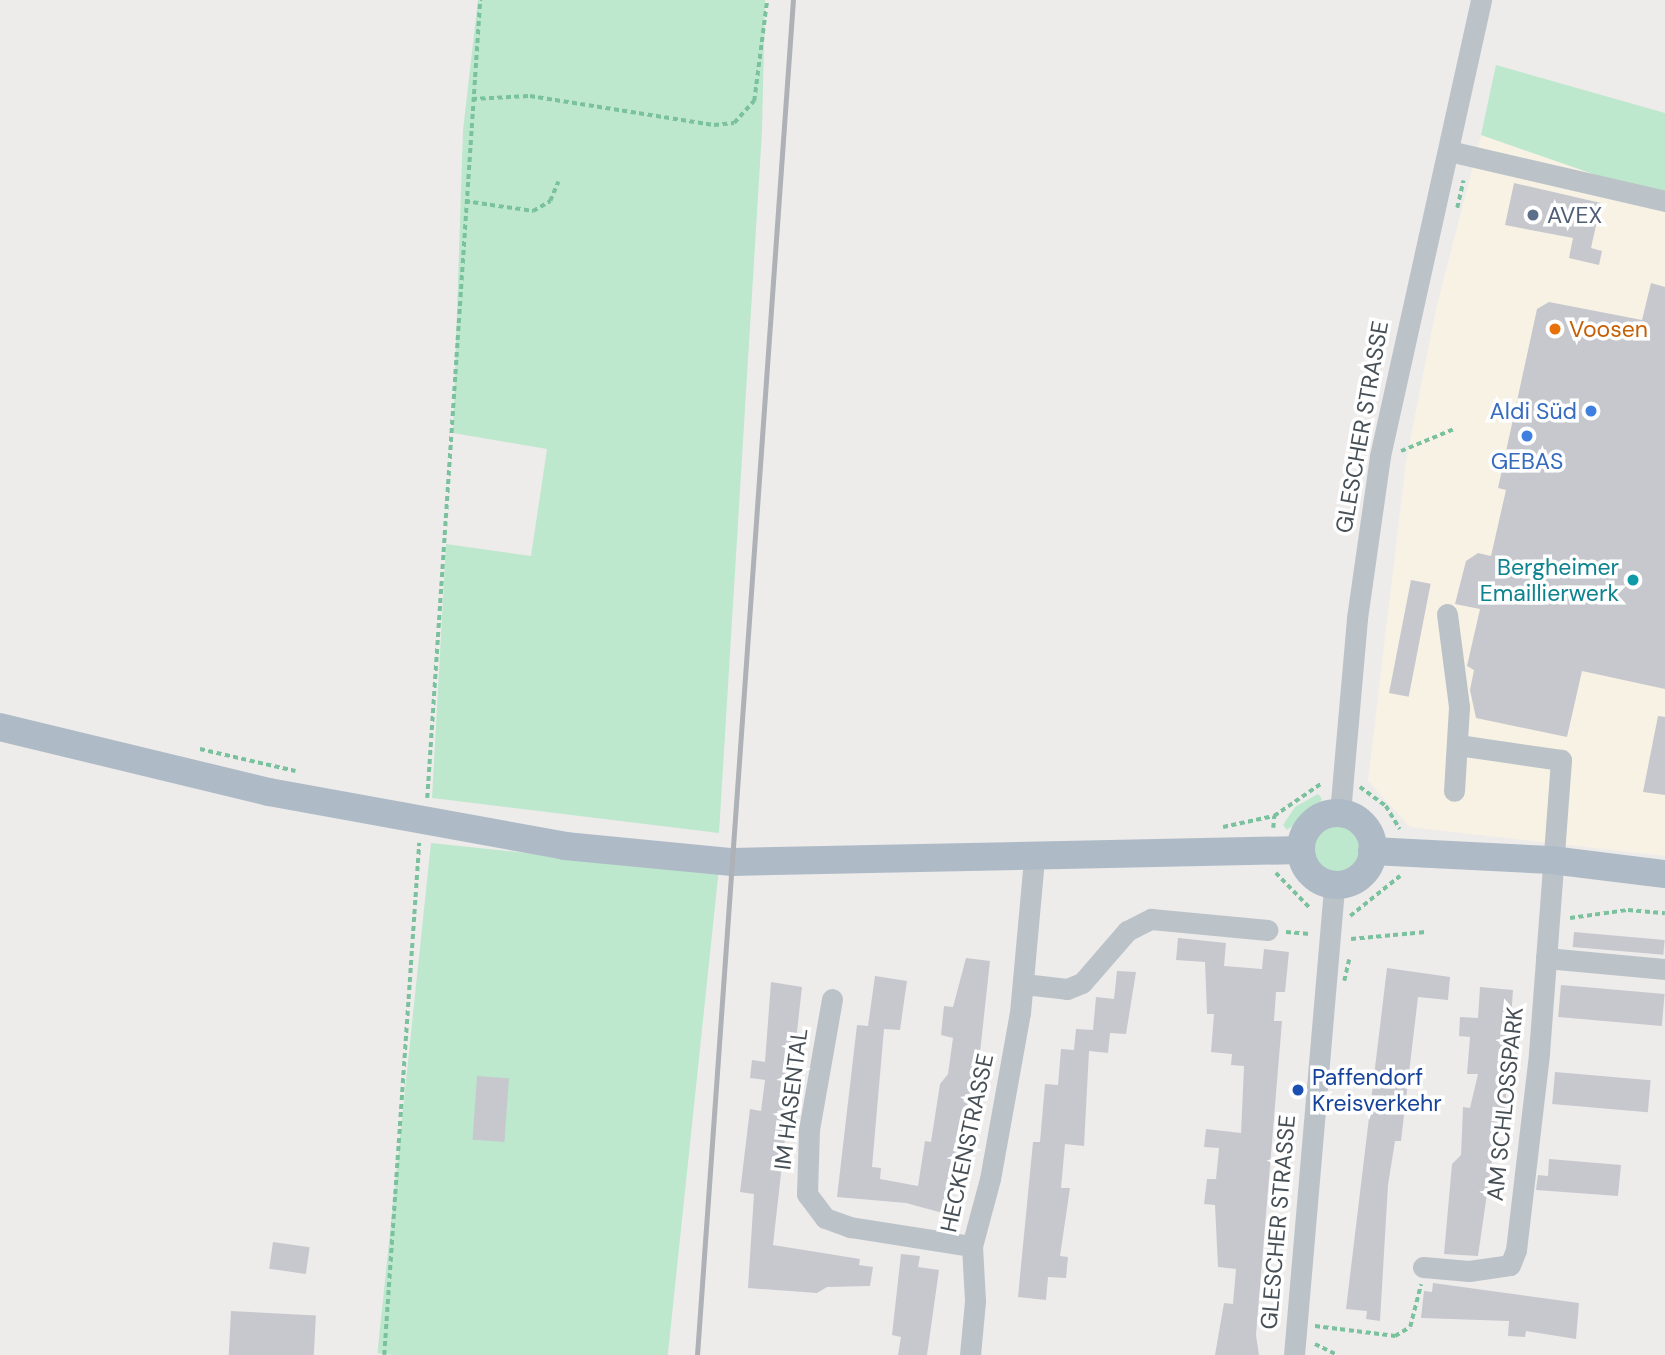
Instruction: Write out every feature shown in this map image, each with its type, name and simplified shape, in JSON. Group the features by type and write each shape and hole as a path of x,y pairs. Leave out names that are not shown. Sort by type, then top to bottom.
{"main road":[{"path":"0,727 426,807 565,846 732,862 1034,860 1301,850"},
{"path":"1340,813 1365,827 1372,851 1365,872 1334,884 1312,874 1301,850 1313,822 1340,813"},
{"path":"1372,851 1551,860 1665,874"}],"street":[{"name":"GLESCHER STRASSE","path":"1340,813 1357,618 1380,456 1459,153 1469,56 1480,0"},
{"path":"1459,153 1665,201"},
{"path":"1447,614 1460,707 1454,791"},
{"name":"AM SCHLOSSPARK","path":"1423,1268 1469,1272 1510,1265 1539,1053 1551,860 1561,760 1458,745"},
{"name":"HECKENSTRASSE","path":"970,1355 975,1301 972,1246 990,1180 1024,984 1034,860"},
{"name":"GLESCHER STRASSE","path":"1294,1355 1334,884"},
{"path":"1024,984 1067,989 1082,983 1127,931 1150,919 1267,930"},
{"path":"1546,958 1665,969"},
{"name":"IM HASENTAL","path":"832,999 809,1130 807,1194 825,1218 850,1227 972,1246"}],"path":[{"path":"384,1355 418,850 426,807 480,0"},
{"path":"472,99 530,96 714,125 734,123 754,101 767,0"},
{"path":"1456,214 1459,153"},
{"path":"465,201 533,211 550,201 558,183"},
{"path":"1399,440 1396,454 1454,429"},
{"path":"195,748 304,773"},
{"path":"1213,827 1274,816 1325,782 1358,785 1386,806 1402,831 1406,852"},
{"path":"1546,930 1576,915 1665,913"},
{"path":"1267,930 1314,934"},
{"path":"1351,939 1426,932"},
{"path":"1296,1323 1395,1336 1410,1327 1418,1311 1423,1268"}],"shaded area":[{"path":"1481,135 1665,192 1665,856 1410,827 1368,781 1406,462 1436,309"}],"green space":[{"path":"478,0 765,0 762,131 719,833 432,798 446,544 531,556 547,449 453,433 463,130"},
{"path":"1496,65 1665,113 1665,199 1481,135"},
{"path":"1318,794 1322,799 1316,808 1287,830 1283,825 1295,807"},
{"path":"1337,825 1346,826 1354,832 1360,840 1360,858 1354,866 1346,872 1337,873 1328,872 1320,866 1314,858 1313,849 1314,840 1320,832 1328,826"},
{"path":"431,843 718,873 668,1355 377,1353"}],"building":[{"path":"1514,183 1601,203 1591,248 1602,251 1599,265 1569,258 1573,238 1505,225"},
{"path":"1651,283 1665,287 1665,689 1582,671 1567,737 1476,718 1470,690 1474,670 1467,666 1480,609 1455,604 1466,561 1478,553 1491,556 1506,490 1498,488 1537,309 1549,302 1642,320"},
{"path":"1411,580 1431,584 1409,697 1389,693"},
{"path":"1658,716 1665,717 1665,795 1643,792"},
{"path":"1574,932 1665,940 1663,955 1573,947"},
{"path":"1178,938 1226,943 1224,966 1262,969 1264,949 1289,952 1285,992 1276,992 1274,1021 1282,1021 1256,1335 1259,1355 1215,1355 1224,1303 1233,1304 1236,1269 1218,1267 1215,1205 1204,1204 1207,1179 1216,1179 1219,1148 1204,1147 1206,1129 1241,1133 1244,1066 1231,1065 1232,1054 1211,1052 1214,1014 1207,1014 1205,962 1176,960"},
{"path":"966,958 990,961 977,1080 972,1079 950,1215 906,1203 837,1197 857,1025 868,1026 875,976 907,981 900,1030 884,1029 872,1167 881,1168 880,1179 918,1186 925,1141 931,1142 940,1084 948,1074 953,1038 941,1035 944,1006 953,1007"},
{"path":"1387,968 1450,977 1448,1000 1418,997 1401,1141 1395,1141 1388,1185 1380,1321 1366,1319 1367,1311 1346,1309"},
{"path":"1117,971 1136,972 1126,1034 1110,1033 1108,1053 1089,1051 1084,1146 1065,1144 1061,1188 1070,1188 1060,1256 1068,1257 1066,1278 1048,1277 1046,1300 1018,1297 1033,1142 1040,1142 1045,1084 1058,1085 1061,1049 1074,1050 1076,1029 1093,1030 1096,997 1114,999"},
{"path":"771,982 802,987 773,1245 860,1259 859,1265 873,1267 870,1286 827,1287 817,1293 748,1288 754,1194 740,1192 750,1109 761,1111 765,1080 750,1078 752,1060 765,1062"},
{"path":"1561,985 1665,994 1662,1026 1558,1017"},
{"path":"1480,987 1513,990 1505,1111 1499,1111 1478,1256 1444,1254 1452,1164 1461,1155 1463,1107 1470,1108 1478,1074 1467,1074 1470,1037 1459,1036 1460,1017 1478,1018"},
{"path":"1555,1072 1651,1080 1648,1112 1552,1104"},
{"path":"477,1076 509,1078 504,1142 473,1140"},
{"path":"1549,1159 1621,1165 1618,1196 1536,1190 1538,1175 1548,1176"},
{"path":"273,1242 310,1247 306,1274 269,1269"},
{"path":"901,1254 920,1256 918,1267 939,1270 927,1355 898,1355 901,1337 892,1335"},
{"path":"1433,1283 1579,1303 1576,1339 1526,1331 1525,1337 1508,1336 1509,1321 1421,1318 1424,1291 1432,1292"},
{"path":"231,1311 316,1315 314,1355 229,1355"}],"railway":[{"path":"697,1355 793,0"}],"place":[{"name":"AVEX","path":"1533,215"},
{"name":"Voosen","path":"1555,329"},
{"name":"Aldi Süd","path":"1591,411"},
{"name":"GEBAS","path":"1527,436"},
{"name":"Bergheimer Emaillierwerk","path":"1633,580"},
{"name":"Paffendorf Kreisverkehr","path":"1298,1090"}]}
